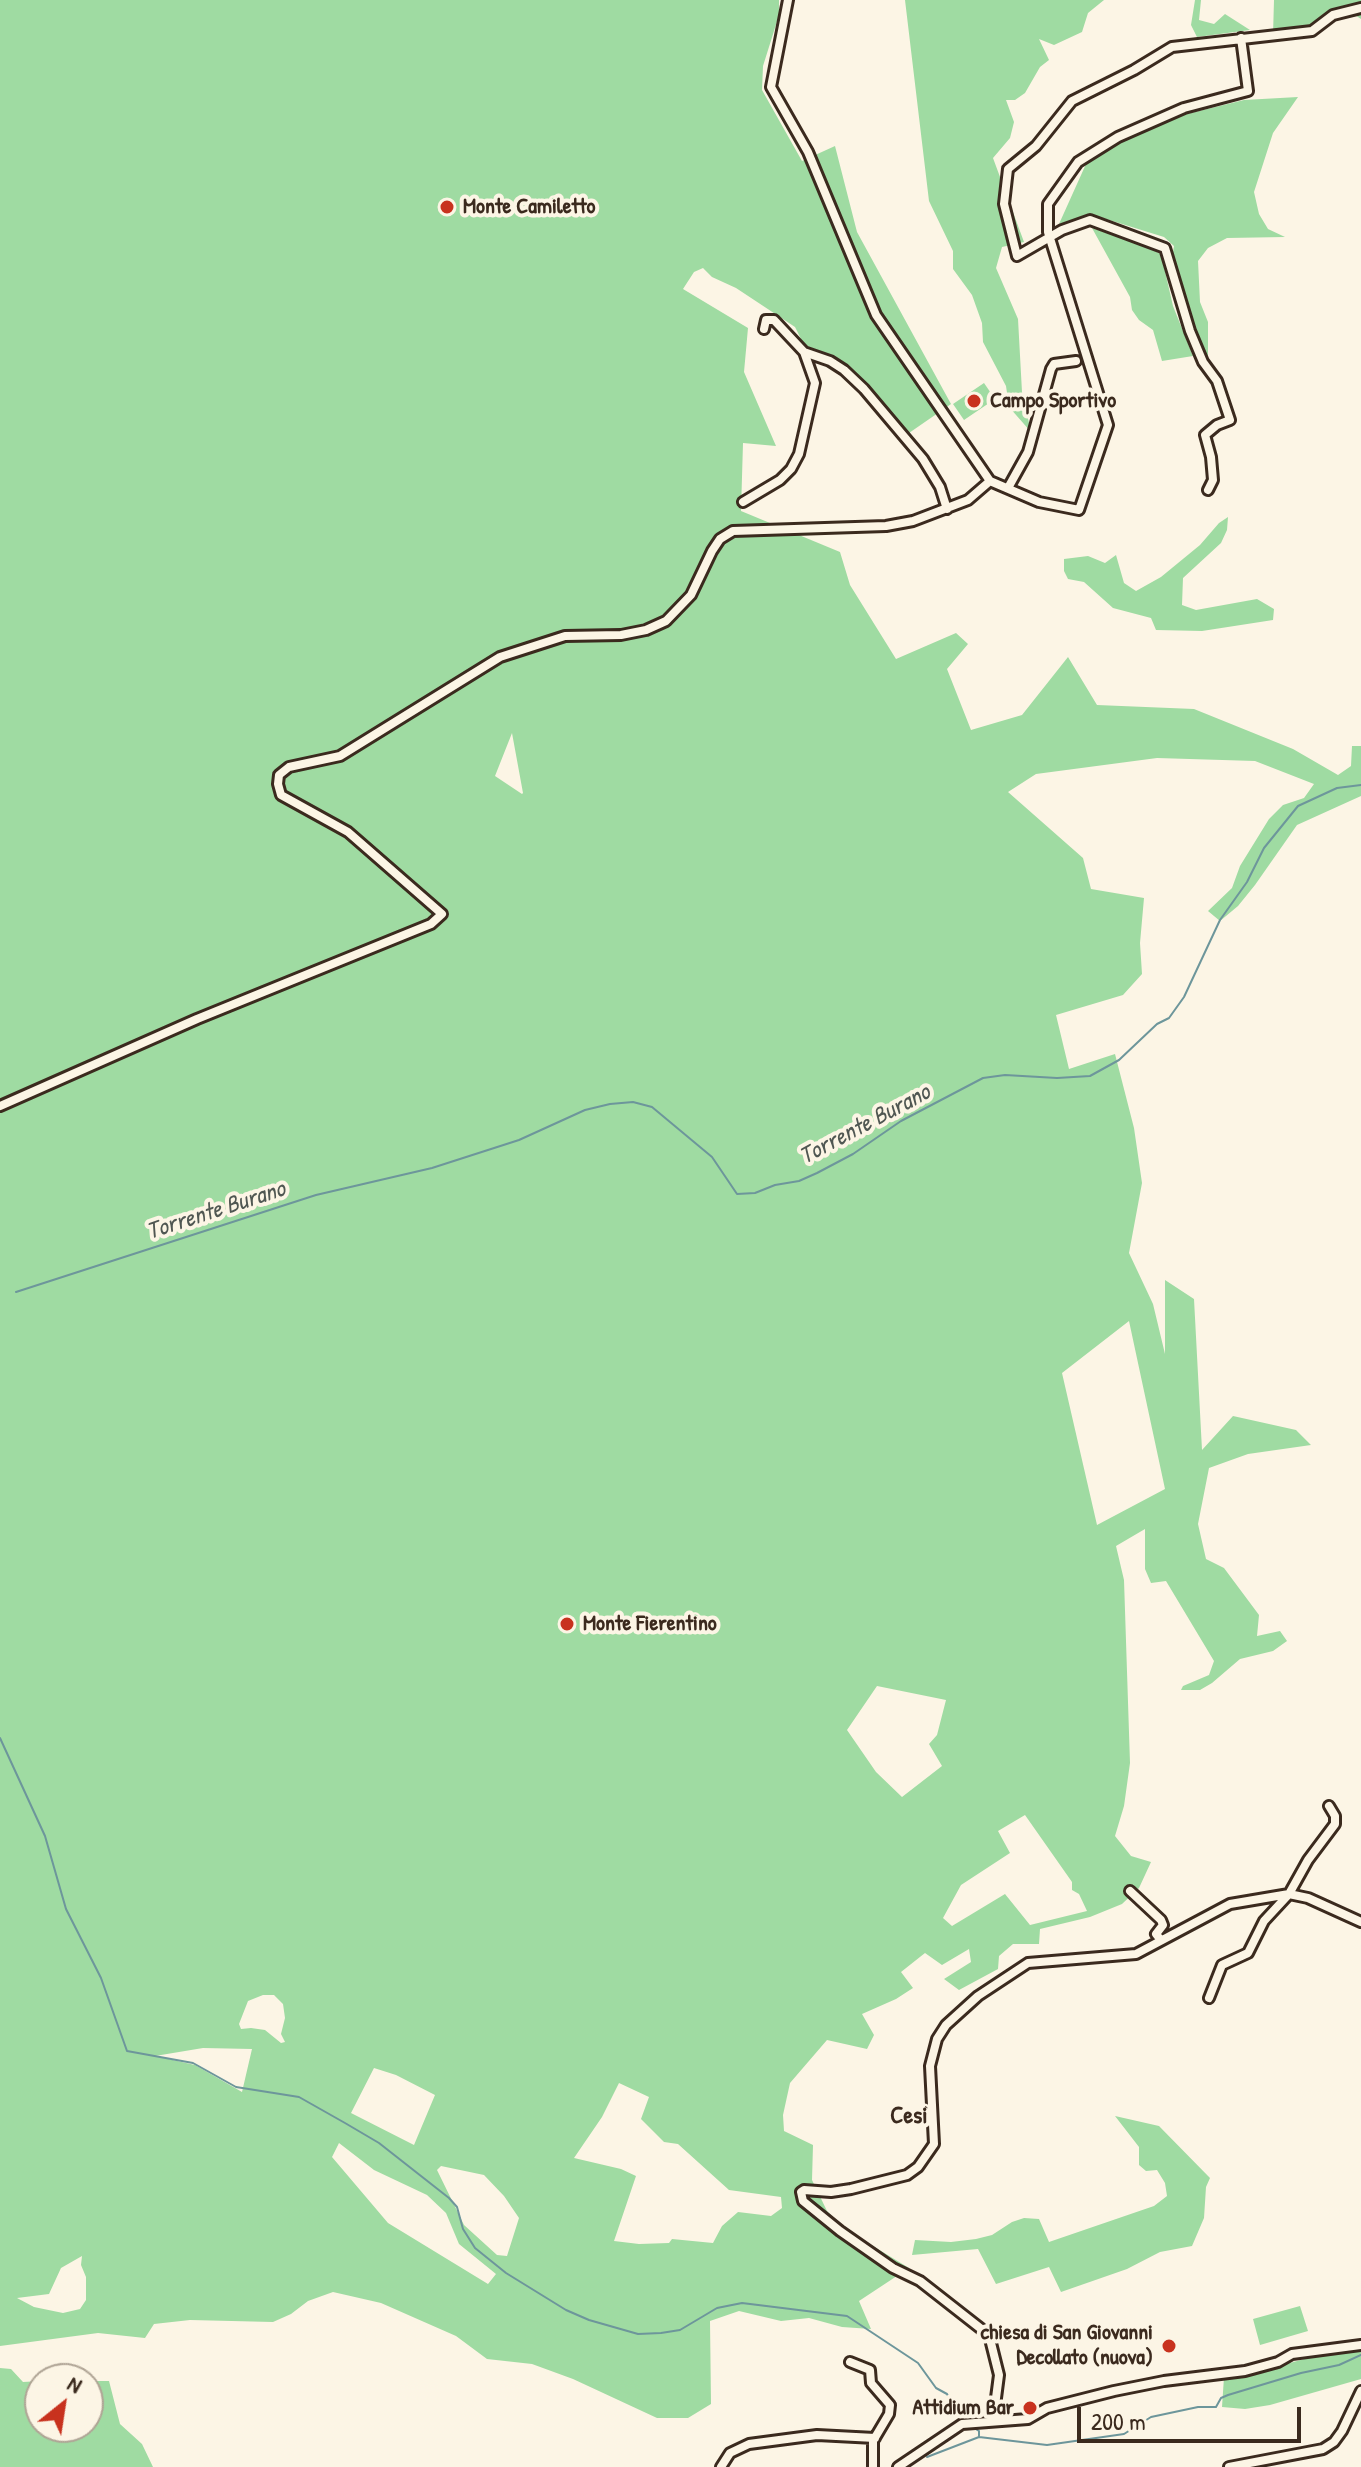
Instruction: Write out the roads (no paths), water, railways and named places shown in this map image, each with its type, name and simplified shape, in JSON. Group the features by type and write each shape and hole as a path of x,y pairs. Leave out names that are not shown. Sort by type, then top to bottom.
{"street":[{"path":"788,0 771,87 808,152 876,315 990,481 1039,502 1079,510 1108,425 1049,238 1048,204 1078,162 1118,137 1184,108 1248,91 1241,38"},
{"path":"1208,490 1213,480 1205,435 1217,425 1230,420 1217,381 1203,362 1190,331 1165,248 1090,220 1062,230 1017,256 1004,204 1008,169 1036,146 1072,101 1172,47 1312,31 1333,15 1361,8"},
{"path":"743,502 780,480 791,469 799,454 815,383 804,352 774,320 766,320 764,329"},
{"path":"804,352 830,361 864,389 923,459 940,487 947,509"},
{"path":"1008,488 1028,452 1051,369 1054,364 1076,361"},
{"path":"0,1106 197,1019 431,924 442,914 348,832 281,795 279,775 289,767 340,756 500,657 565,636 621,635 646,630 666,621 691,595 720,539 733,531 886,526 913,521 968,500 990,481"},
{"path":"1209,1998 1222,1965 1248,1953 1264,1921 1289,1894 1308,1860 1335,1824 1335,1816 1329,1806"},
{"path":"1130,1891 1161,1920 1163,1925 1156,1934 1160,1939"},
{"path":"993,2421 999,2375 989,2335 918,2279 889,2265 840,2231 803,2201 801,2192 851,2189 907,2175 918,2167 934,2144 930,2066 932,2052 946,2025 978,1996 1028,1963 1136,1954 1230,1904 1289,1894 1308,1898 1361,1922"},
{"path":"898,2467 962,2424 1028,2419 1047,2408 1114,2391 1257,2368 1292,2354 1361,2345"},
{"path":"850,2362 870,2370 871,2383 890,2405 889,2414 871,2451 873,2467"},
{"path":"1229,2467 1323,2449 1342,2431 1361,2391"},
{"path":"721,2467 730,2453 749,2444 817,2435 875,2438"}],"waterway":[{"name":"Torrente Burano","path":"16,1292 316,1195 432,1168 519,1140 585,1110 610,1104 633,1102 652,1107 712,1157 737,1194 755,1193 817,1173 853,1154 901,1121 983,1078 1005,1075 1090,1076 1119,1060 1157,1024 1169,1018 1184,997 1220,920 1247,882 1264,848 1298,806 1337,788 1361,785"},
{"path":"0,1738 45,1836 66,1909 101,1978 127,2051 193,2063 236,2087 299,2097 345,2123 379,2143 449,2198 457,2207 463,2229 475,2248 506,2273 566,2310 589,2320 638,2334 680,2330 717,2308 742,2303 847,2316 918,2363 936,2388 947,2394 951,2401"},
{"path":"927,2457 979,2437 1047,2445 1124,2434 1151,2417 1198,2407 1216,2407 1221,2398 1228,2395 1339,2365 1361,2355"},
{"path":"974,2428 979,2431 979,2436"}],"place":[{"name":"Monte Camiletto","path":"447,207"},
{"name":"Campo Sportivo","path":"974,401"},
{"name":"Monte Fierentino","path":"567,1624"},
{"name":"chiesa di San Giovanni Decollato (nuova)","path":"1169,2346"},
{"name":"Attidium Bar","path":"1030,2408"}],"district":[{"name":"Cesi","path":"909,2117"}]}
